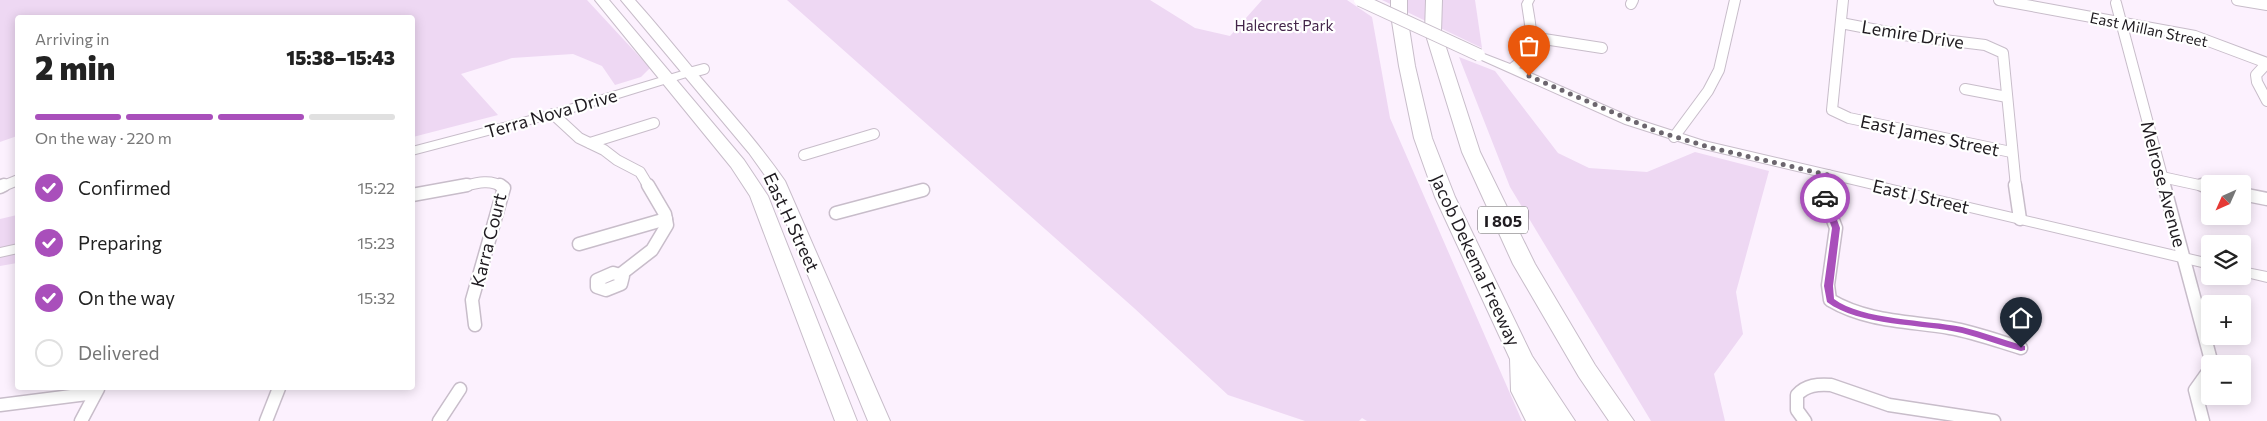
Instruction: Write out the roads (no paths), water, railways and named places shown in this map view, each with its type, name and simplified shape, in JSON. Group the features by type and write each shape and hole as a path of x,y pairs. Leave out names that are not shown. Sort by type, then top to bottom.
{"highway":[{"name":"Jacob Dekema Freeway","path":"1399,0 1399,15 1407,66 1423,138 1445,197 1521,358 1563,421"},
{"name":"I 805","path":"1434,0 1433,32 1470,152 1524,264 1587,370 1622,421"},
{"path":"1521,358 1523,391 1538,421"}],"main road":[{"name":"East H Street","path":"602,0 738,164 758,196 846,421"},
{"name":"East H Street","path":"628,0 664,40 696,71 777,181 879,421"}],"street":[{"name":"East J Street","path":"1360,0 1629,121 1674,137 2201,262"},
{"path":"1512,68 1532,50 1527,4 1529,0"},
{"path":"1674,137 1708,91 1718,70 1735,0"},
{"path":"1841,23 1843,0"},
{"name":"East Millan Street","path":"1999,0 2195,36 2267,63"},
{"path":"2237,0 2267,5"},
{"name":"Melrose Avenue","path":"2116,3 2204,339 2211,355"},
{"name":"Lemire Drive","path":"1841,23 1903,35 1985,45 2003,52 2007,97"},
{"name":"East James Street","path":"1841,23 1832,110 1837,114 2011,152"},
{"path":"1531,37 1586,44 1602,48"},
{"path":"2267,63 2262,66 2256,75 2257,82 2267,101"},
{"name":"Terra Nova Drive","path":"415,150 553,114 696,71"},
{"path":"1965,88 2007,97 2011,152 2020,219"},
{"path":"566,110 572,133"},
{"path":"553,114 572,133 640,172 647,180 666,219 667,225 652,250 621,274"},
{"path":"590,143 654,123"},
{"path":"804,155 874,134"},
{"path":"1828,175 1824,199 1836,228 1828,286 1830,300 1839,307 1870,315 1901,322 1961,330 2021,348"},
{"path":"2162,177 2201,185"},
{"path":"0,187 15,181"},
{"name":"Karra Court","path":"415,194 486,182 497,183 504,188 472,300 475,325"},
{"path":"836,213 923,190"},
{"path":"2251,196 2267,199"},
{"path":"579,244 666,219"},
{"path":"0,252 15,249"},
{"path":"2251,273 2267,277"},
{"path":"2201,382 2195,390 2203,421"},
{"path":"1805,421 1797,410 1797,395 1810,386 1823,384 1889,405 1994,421"},
{"path":"439,421 460,389"},
{"path":"0,405 97,390"},
{"path":"81,421 97,390"},
{"path":"266,421 278,390"}],"park label":[{"name":"Halecrest Park","path":"1284,25"}]}
